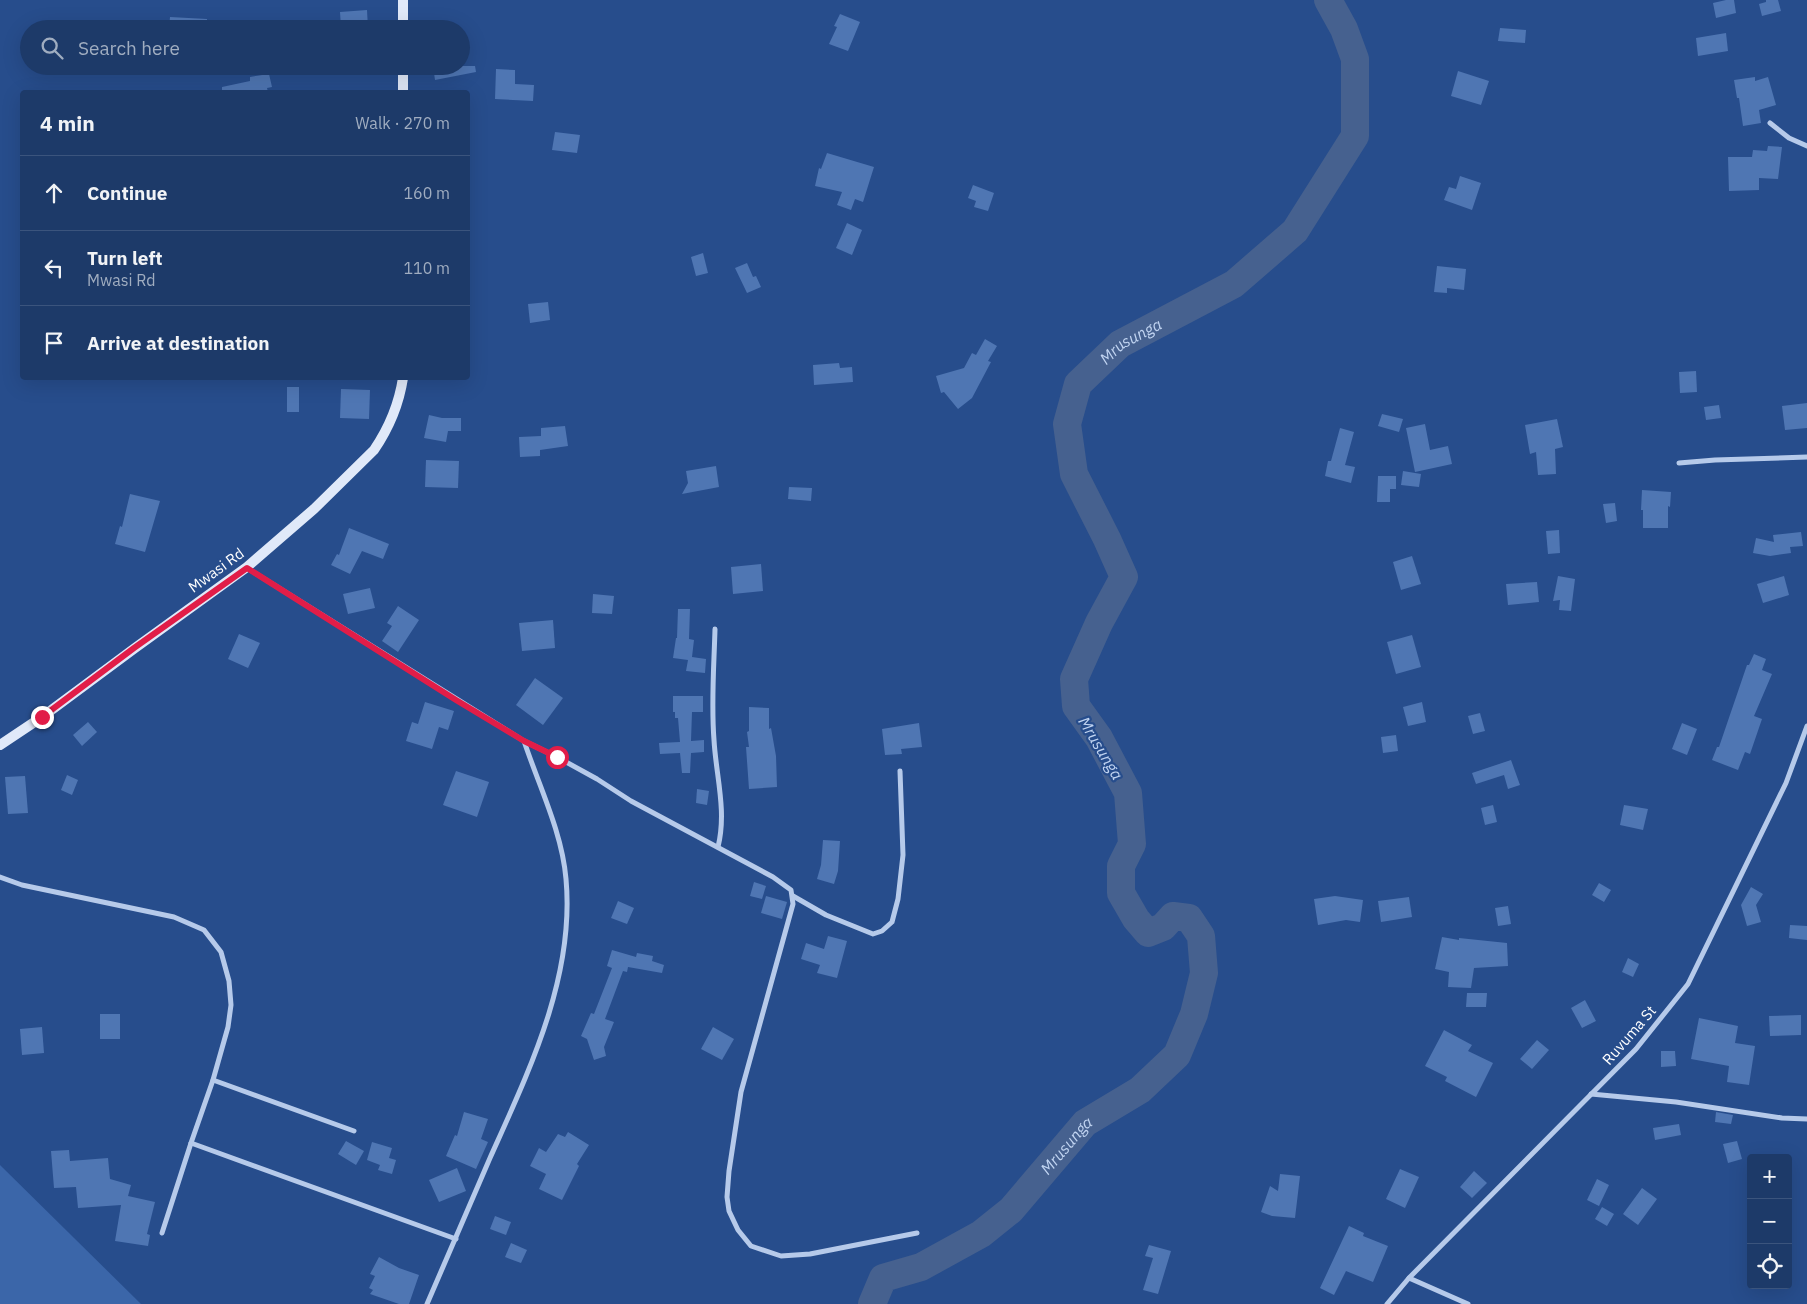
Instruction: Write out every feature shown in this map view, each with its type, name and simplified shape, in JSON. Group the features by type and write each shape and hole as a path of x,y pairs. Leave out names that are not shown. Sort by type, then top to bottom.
{"street":[{"path":"403,0 403,20"},
{"path":"403,75 403,90"},
{"path":"1770,123 1789,138 1807,146"},
{"name":"Mwasi Rd","path":"0,745 42,717 134,648 247,568 314,509 374,450 389,428 402,380"},
{"path":"1679,463 1807,457"},
{"path":"247,568 524,741 597,778 631,800 783,883 791,890 793,904 741,1092 729,1171 727,1197 729,1211 738,1230 751,1246 781,1256 810,1254 917,1232"},
{"path":"716,628 713,724 714,748 722,804 722,827 718,847"},
{"name":"Ruvuma St","path":"1387,1304 1409,1278 1636,1049 1688,984 1786,783 1807,727"},
{"path":"427,1304 545,1027 556,988 566,935 568,906 562,855 556,831 524,741"},
{"path":"793,896 826,915 873,934 882,931 892,922 898,899 903,855 900,771"},
{"path":"0,877 22,885 174,917 204,930 221,952 229,981 231,1005 228,1027 214,1080 191,1143 162,1233"},
{"path":"214,1080 354,1131"},
{"path":"1591,1094 1676,1102 1782,1118 1807,1119"},
{"path":"191,1143 456,1239"},
{"path":"1409,1278 1468,1304"}],"shaded area":[{"path":"0,1165 141,1304 0,1304"}],"building":[{"path":"1734,0 1736,13 1716,18 1713,3"},
{"path":"1766,0 1778,0 1781,11 1762,16 1759,4 1766,2"},
{"path":"367,10 368,20 340,20 340,12"},
{"path":"840,14 860,22 848,51 829,44 837,27 834,26"},
{"path":"170,17 207,19 207,20 170,20"},
{"path":"1500,28 1526,30 1525,43 1498,41"},
{"path":"1726,33 1728,51 1698,56 1696,38"},
{"path":"470,66 475,66 476,72 470,73"},
{"path":"496,69 515,70 515,84 534,85 533,101 495,99"},
{"path":"1458,71 1489,81 1481,105 1451,96"},
{"path":"269,75 272,87 267,88 268,90 222,90 222,87 250,81 250,77"},
{"path":"434,75 461,75 435,80"},
{"path":"1755,77 1755,81 1768,77 1776,105 1759,110 1761,123 1743,126 1734,80"},
{"path":"555,132 580,135 577,153 552,150"},
{"path":"1768,146 1782,147 1778,179 1759,178 1759,190 1729,191 1728,157 1752,157 1753,150 1767,151"},
{"path":"827,153 874,167 863,202 855,199 851,210 837,205 842,192 815,186 819,168 821,169"},
{"path":"1460,176 1481,183 1472,210 1444,200 1449,187 1456,189"},
{"path":"973,185 994,193 988,211 974,207 976,201 968,198"},
{"path":"847,223 862,230 852,255 836,248"},
{"path":"703,253 708,273 696,276 691,257"},
{"path":"747,263 753,277 756,276 761,287 747,293 735,268"},
{"path":"1437,266 1466,269 1464,290 1447,288 1447,293 1434,292"},
{"path":"548,302 550,320 530,323 528,304"},
{"path":"985,339 997,346 988,361 991,362 972,398 958,409 944,392 941,393 936,376 964,368 972,353 976,355"},
{"path":"839,363 840,368 852,367 853,382 814,385 813,365"},
{"path":"1696,371 1697,392 1680,393 1679,372"},
{"path":"287,387 299,387 299,412 287,412"},
{"path":"341,389 370,390 369,419 340,418"},
{"path":"1807,403 1807,428 1785,430 1782,406"},
{"path":"1719,405 1721,418 1706,420 1704,407"},
{"path":"1382,414 1403,419 1399,432 1378,426"},
{"path":"429,415 442,418 461,418 461,431 448,431 446,442 424,438"},
{"path":"1557,419 1563,447 1555,449 1556,474 1538,475 1536,452 1530,454 1525,425"},
{"path":"1425,424 1430,450 1448,446 1452,464 1415,472 1406,428"},
{"path":"565,426 568,446 540,450 540,456 520,457 519,437 541,436 541,428"},
{"path":"1340,428 1354,432 1345,465 1355,467 1351,483 1325,476 1328,461 1331,461"},
{"path":"426,460 459,461 458,488 425,487"},
{"path":"716,466 719,487 682,494 688,483 686,471"},
{"path":"1403,471 1421,474 1419,487 1401,485"},
{"path":"1378,476 1396,476 1396,489 1390,489 1390,502 1377,502"},
{"path":"789,487 812,488 811,501 788,499"},
{"path":"1642,490 1671,492 1670,507 1668,506 1668,528 1643,528 1643,510 1641,510"},
{"path":"130,494 160,501 145,552 115,544 120,526 122,527"},
{"path":"1615,503 1617,521 1606,523 1603,504"},
{"path":"349,528 389,544 383,559 362,551 350,574 331,565 337,554 339,555"},
{"path":"1559,530 1560,553 1548,554 1546,531"},
{"path":"1801,532 1803,546 1790,547 1791,553 1770,556 1753,553 1756,538 1774,542 1773,535"},
{"path":"1412,556 1421,584 1401,590 1393,562"},
{"path":"761,564 763,591 733,594 731,567"},
{"path":"1558,576 1575,579 1571,611 1559,610 1560,600 1553,601"},
{"path":"1784,576 1789,595 1763,603 1757,584"},
{"path":"1537,582 1539,602 1508,605 1506,584"},
{"path":"370,588 375,608 348,614 343,594"},
{"path":"593,594 614,596 612,614 592,613"},
{"path":"398,606 419,620 398,652 382,641 392,626 387,623"},
{"path":"678,609 690,609 689,639 694,640 692,657 706,659 705,673 686,671 688,660 673,658 677,638"},
{"path":"553,620 555,648 522,651 519,623"},
{"path":"239,634 260,643 248,668 228,659"},
{"path":"1412,635 1421,667 1396,674 1387,642"},
{"path":"1754,654 1766,659 1762,670 1772,674 1754,716 1762,719 1750,754 1745,752 1738,770 1712,760 1717,747 1719,747 1747,665 1749,665"},
{"path":"535,678 563,698 543,725 516,705"},
{"path":"673,696 703,696 703,712 692,712 691,741 704,740 704,752 691,753 690,773 682,773 680,753 660,754 659,743 680,742 678,718 675,718 675,712 673,712"},
{"path":"425,702 454,711 448,730 439,727 432,749 406,741 412,722 418,724"},
{"path":"1422,702 1426,722 1408,726 1403,707"},
{"path":"749,707 769,708 769,729 771,728 776,756 777,787 749,789 746,747 749,747 747,732 749,731"},
{"path":"1480,713 1485,731 1473,734 1468,716"},
{"path":"88,722 97,732 82,746 73,735"},
{"path":"919,723 922,747 901,749 902,754 885,755 882,729"},
{"path":"1682,723 1697,729 1687,755 1672,749"},
{"path":"1396,735 1398,751 1383,753 1381,737"},
{"path":"1511,760 1520,785 1508,789 1504,775 1476,784 1472,773"},
{"path":"456,771 489,782 477,817 443,805"},
{"path":"67,775 78,780 72,795 61,790"},
{"path":"25,776 28,813 8,814 5,777"},
{"path":"697,789 709,791 707,805 696,803"},
{"path":"1493,805 1497,822 1485,825 1481,808"},
{"path":"1624,805 1648,809 1643,830 1620,825"},
{"path":"823,840 840,841 838,871 834,884 817,879 821,865"},
{"path":"754,882 766,886 762,899 750,896"},
{"path":"1599,883 1611,890 1604,902 1592,895"},
{"path":"1751,887 1763,894 1756,905 1761,922 1747,926 1741,905"},
{"path":"766,896 787,902 782,919 761,913"},
{"path":"1335,896 1363,900 1360,922 1346,920 1318,925 1314,899"},
{"path":"1409,897 1412,917 1381,922 1378,901"},
{"path":"618,901 634,908 627,924 611,918"},
{"path":"1508,906 1511,924 1498,926 1495,908"},
{"path":"1790,925 1807,926 1807,940 1789,938"},
{"path":"828,936 847,941 837,978 817,973 820,965 801,959 806,943 824,949"},
{"path":"1442,937 1507,943 1508,966 1474,968 1471,988 1448,987 1449,972 1435,969"},
{"path":"612,950 636,957 637,953 653,956 652,961 664,965 662,973 628,967 627,972 623,971 605,1019 614,1022 604,1047 606,1056 594,1060 587,1039 581,1036 591,1013 594,1014 612,968 607,966"},
{"path":"1628,958 1639,964 1633,977 1622,972"},
{"path":"1467,993 1487,993 1486,1007 1466,1007"},
{"path":"1585,1000 1596,1021 1582,1028 1571,1008"},
{"path":"100,1014 120,1014 120,1039 100,1039"},
{"path":"1801,1015 1801,1035 1770,1036 1769,1016"},
{"path":"1699,1018 1738,1026 1735,1043 1755,1046 1749,1085 1727,1082 1729,1066 1691,1059"},
{"path":"42,1027 44,1053 22,1055 20,1029"},
{"path":"713,1027 734,1039 722,1060 701,1049"},
{"path":"1444,1030 1472,1045 1468,1051 1493,1063 1476,1097 1445,1081 1447,1077 1425,1066"},
{"path":"1537,1040 1549,1050 1532,1069 1520,1059"},
{"path":"1661,1051 1675,1051 1676,1066 1661,1067"},
{"path":"464,1112 488,1119 481,1139 488,1142 476,1169 446,1156 455,1135 457,1136"},
{"path":"1716,1112 1733,1115 1731,1124 1715,1122"},
{"path":"1679,1124 1681,1135 1655,1140 1653,1128"},
{"path":"568,1132 589,1145 577,1164 579,1166 562,1200 539,1189 546,1174 530,1166 539,1148 546,1152 558,1134 565,1137"},
{"path":"346,1141 364,1151 356,1165 338,1154"},
{"path":"1737,1141 1742,1159 1728,1163 1723,1144"},
{"path":"372,1142 392,1148 389,1158 396,1160 392,1174 378,1170 380,1165 367,1160"},
{"path":"69,1150 70,1161 108,1158 110,1179 131,1185 128,1196 155,1202 147,1234 150,1235 148,1246 115,1241 121,1205 78,1208 76,1187 54,1188 51,1151"},
{"path":"457,1168 466,1191 439,1202 429,1180"},
{"path":"1400,1169 1419,1177 1405,1208 1386,1199"},
{"path":"1474,1171 1487,1183 1472,1198 1460,1187"},
{"path":"1280,1174 1300,1176 1295,1218 1272,1216 1261,1212 1270,1186 1278,1191"},
{"path":"1597,1179 1609,1185 1599,1206 1587,1200"},
{"path":"1642,1188 1657,1199 1638,1225 1623,1214"},
{"path":"1602,1207 1614,1214 1607,1226 1595,1219"},
{"path":"495,1216 511,1222 506,1235 490,1229"},
{"path":"1349,1226 1364,1233 1363,1236 1388,1246 1373,1282 1346,1271 1334,1295 1320,1288"},
{"path":"511,1243 527,1250 521,1263 505,1257"},
{"path":"1149,1245 1171,1251 1158,1294 1143,1290 1153,1258 1145,1256"},
{"path":"379,1257 399,1268 419,1275 409,1304 399,1304 370,1294 373,1290 369,1288 375,1276 370,1274"}],"waterway":[{"name":"Mrusunga","path":"872,1304 883,1278 921,1267 981,1234 1011,1210 1085,1123 1140,1090 1177,1055 1194,1014 1204,973 1201,936 1189,918 1173,916 1163,927 1148,933 1136,919 1121,893 1121,866 1132,844 1128,793 1099,738 1076,706 1074,679 1099,623 1124,577 1074,474 1067,424 1078,384 1120,344 1234,284 1295,231 1355,136 1355,59 1344,29 1328,0"}],"route":[{"path":"42,717 134,648 247,568 456,700 524,741 557,757"}]}
